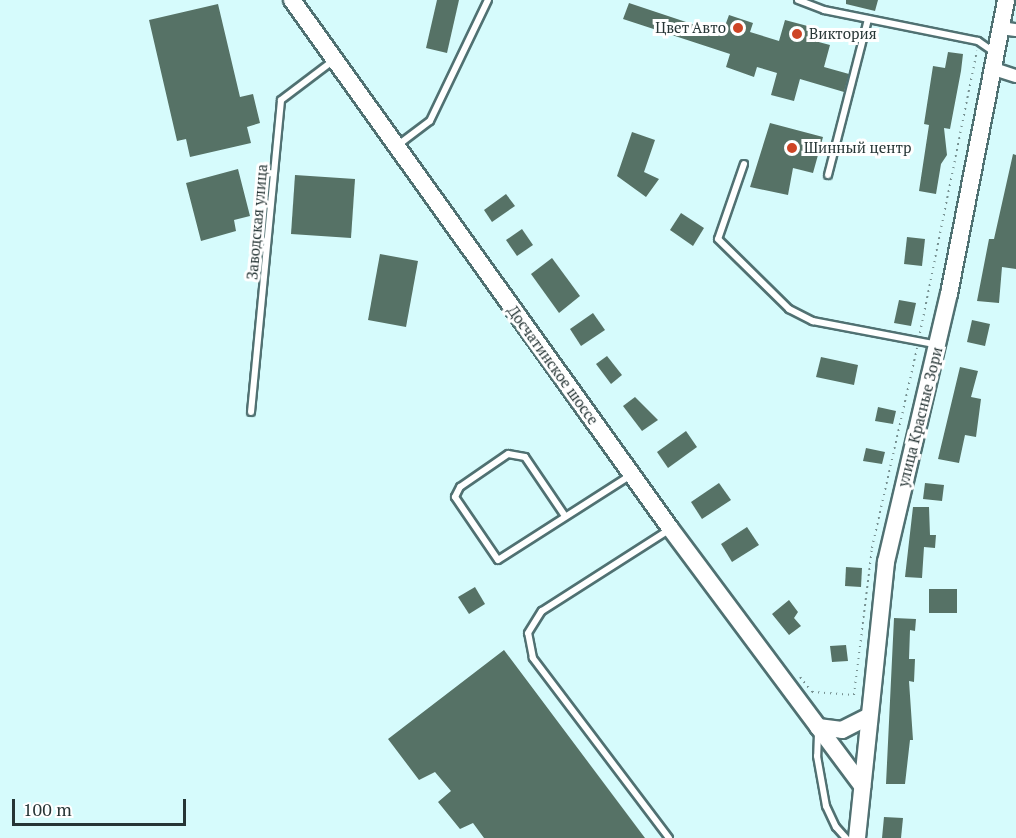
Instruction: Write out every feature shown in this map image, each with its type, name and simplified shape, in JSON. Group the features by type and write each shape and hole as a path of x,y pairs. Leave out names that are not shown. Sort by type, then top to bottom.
{"street":[{"name":"Досчатинское шоссе","path":"292,0 395,147 670,528 862,786"},
{"name":"улица Красные Зори","path":"857,838 886,562 938,344 995,61 1009,29 1006,0"},
{"path":"995,61 1016,76"},
{"path":"818,727 842,730 868,717"}],"lane":[{"path":"395,147 430,121 489,0"},
{"path":"798,0 824,10 978,41 995,61"},
{"path":"828,175 868,19"},
{"name":"Заводская улица","path":"251,412 281,100 334,60"},
{"path":"744,164 718,238 789,309 813,321 918,344 938,344"},
{"path":"565,516 525,457 508,454 460,487 455,496 487,548 498,560 632,475"},
{"path":"669,838 533,658 528,633 542,611 670,528"},
{"path":"818,727 817,756 826,806 836,827 846,838"}],"path":[{"path":"801,678 812,692 854,695 872,548 918,344 978,41"}],"building":[{"path":"437,0 459,0 447,53 426,48"},
{"path":"846,0 878,0 875,11 846,4"},
{"path":"629,3 722,34 729,15 753,23 750,32 779,41 785,20 815,28 811,40 830,45 824,67 849,74 844,92 800,79 794,101 771,95 777,73 757,67 754,77 726,67 730,54 623,19"},
{"path":"218,4 240,97 253,94 260,123 247,127 251,143 190,157 186,139 177,141 149,20"},
{"path":"948,52 963,54 950,129 944,128 947,155 941,164 936,194 919,191 929,125 924,124 933,66 945,68"},
{"name":"Шинный центр","path":"770,123 823,137 813,173 793,168 788,195 750,187"},
{"path":"632,132 655,140 644,172 659,179 646,197 617,176"},
{"path":"1013,154 1016,155 1016,269 1002,267 999,303 977,301 989,239 994,239"},
{"path":"238,169 250,216 234,220 236,231 201,241 186,183"},
{"path":"295,175 355,179 351,238 291,234"},
{"path":"506,194 515,206 492,222 484,210"},
{"path":"681,213 704,228 693,246 670,230"},
{"path":"522,229 533,245 517,256 506,240"},
{"path":"907,237 925,239 922,266 904,264"},
{"path":"380,254 418,261 406,327 368,320"},
{"path":"552,258 580,296 559,313 531,274"},
{"path":"899,300 916,303 911,326 894,323"},
{"path":"593,313 605,330 581,346 570,329"},
{"path":"972,320 990,324 985,346 967,342"},
{"path":"607,356 622,375 611,384 596,364"},
{"path":"821,357 858,365 854,385 816,377"},
{"path":"960,367 978,371 971,397 981,399 976,437 965,435 959,463 938,459"},
{"path":"635,397 658,420 642,431 623,406"},
{"path":"878,407 896,411 893,424 875,421"},
{"path":"686,431 697,447 668,468 657,452"},
{"path":"866,448 885,452 882,464 863,461"},
{"path":"719,483 731,500 702,519 691,502"},
{"path":"925,483 944,485 942,501 923,499"},
{"path":"913,507 929,507 930,535 936,535 935,548 924,547 922,578 905,577"},
{"path":"747,527 759,545 732,562 721,544"},
{"path":"846,567 862,568 861,587 845,586"},
{"path":"475,587 485,604 469,614 458,597"},
{"path":"929,589 957,589 957,613 929,613"},
{"path":"789,600 798,612 794,618 801,626 789,635 772,614"},
{"path":"894,618 916,619 915,631 910,630 909,659 915,659 914,682 909,681 913,740 910,740 905,784 886,784"},
{"path":"846,645 848,661 832,662 830,646"},
{"path":"504,650 645,838 484,838 473,823 460,829 438,802 451,791 435,772 419,780 388,739"},
{"path":"884,817 903,818 901,838 882,838"}],"place":[{"name":"Цвет Авто","path":"738,28"},
{"name":"Виктория","path":"797,34"},
{"name":"Шинный центр","path":"792,148"}]}
